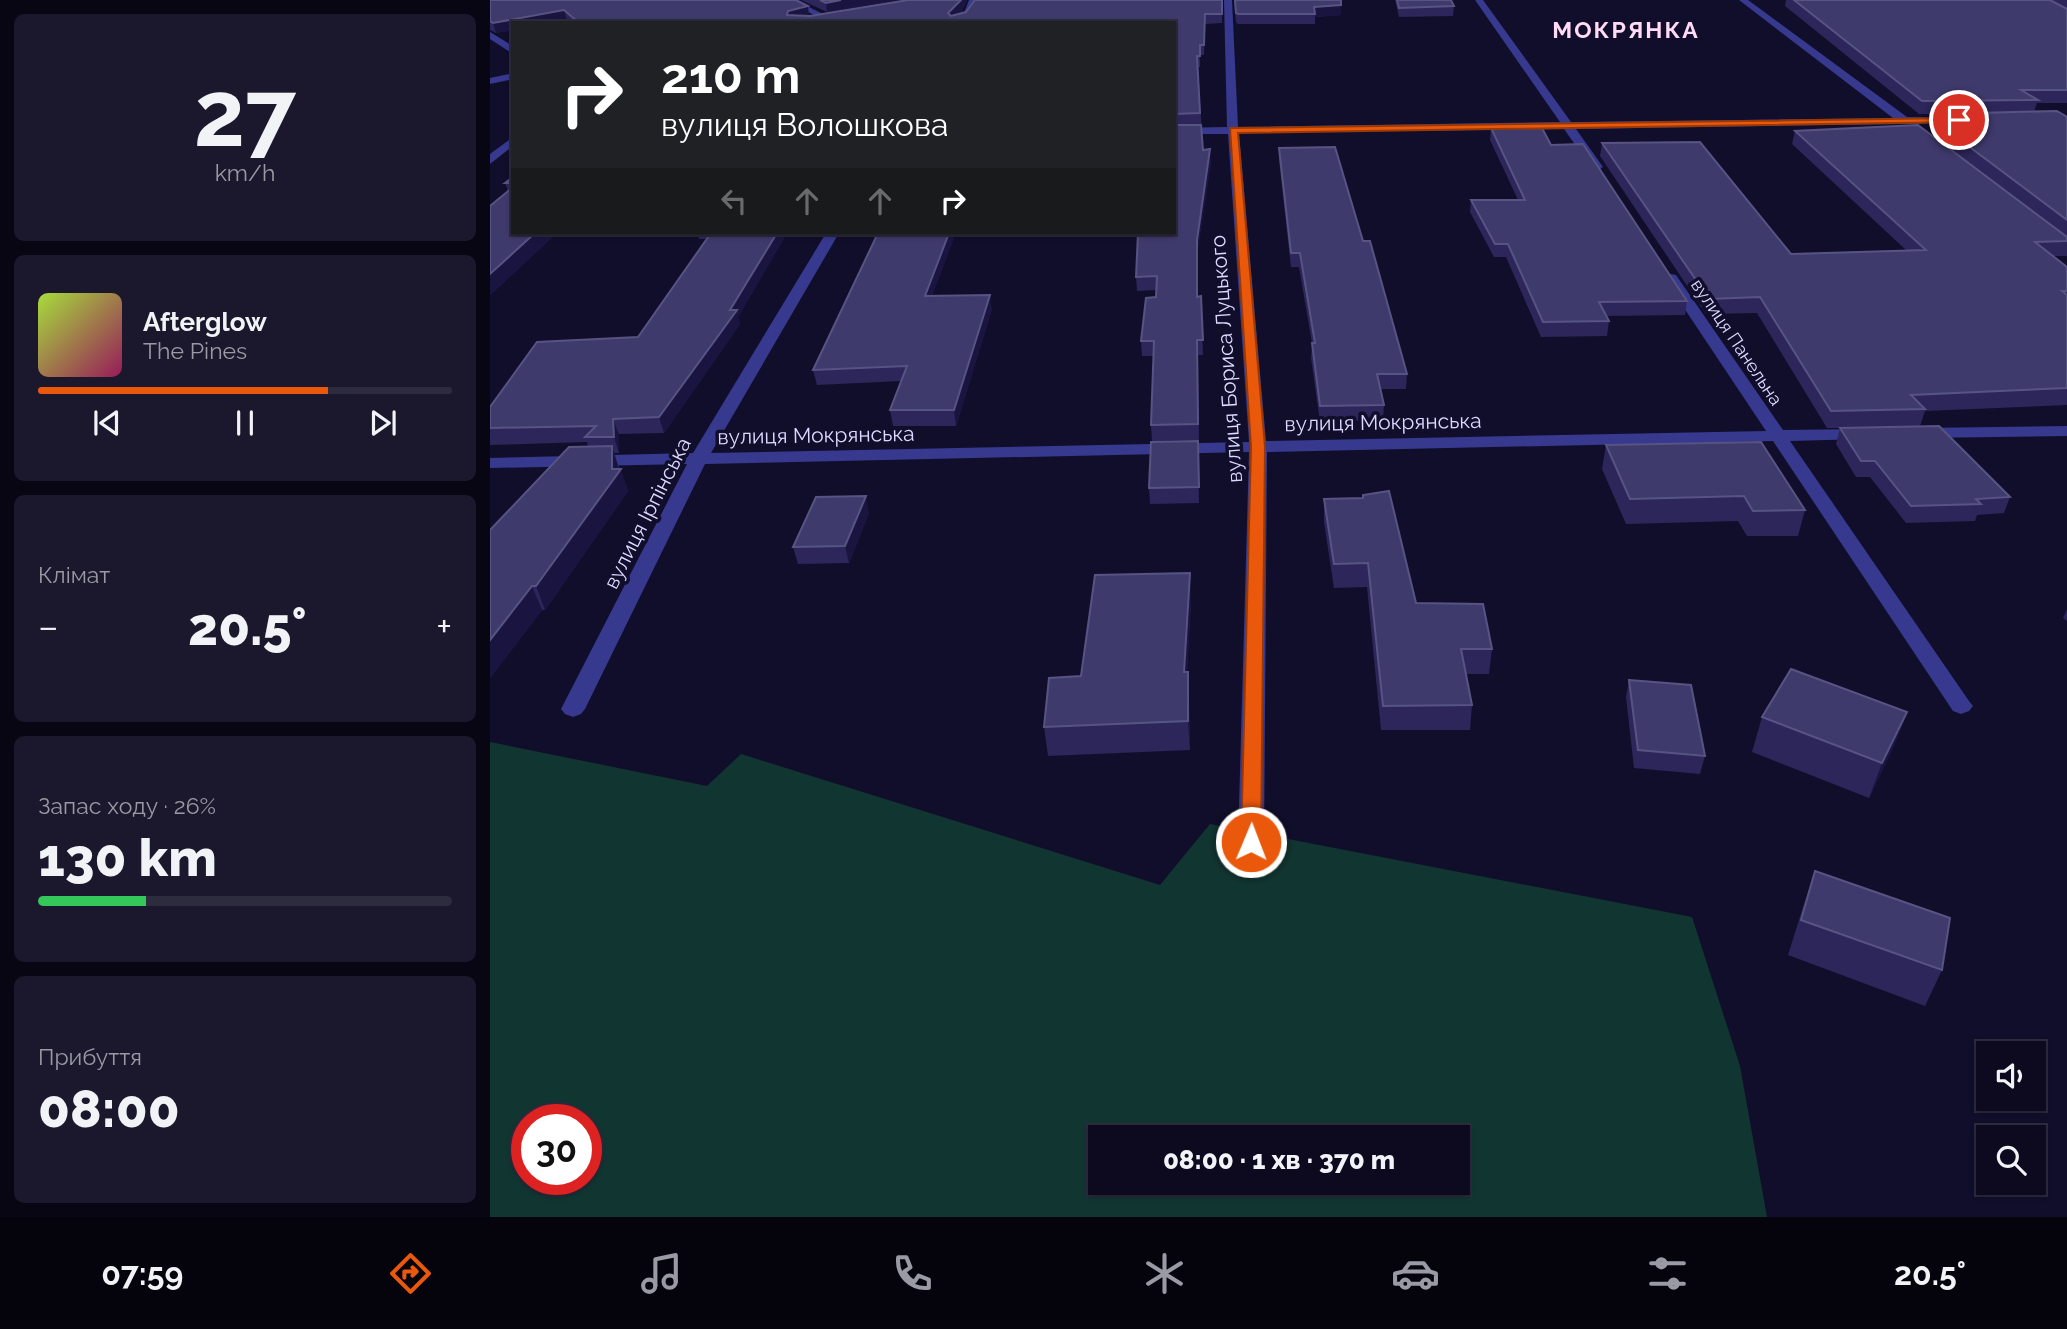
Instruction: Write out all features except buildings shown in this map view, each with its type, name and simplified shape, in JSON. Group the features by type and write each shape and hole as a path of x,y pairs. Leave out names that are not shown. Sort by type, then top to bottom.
{"street":[{"path":"788,0 825,17"},
{"path":"959,21 968,14 973,0"},
{"name":"вулиця Бориса Луцького","path":"1228,0 1233,130 1258,447 1251,842"},
{"path":"1479,0 1570,125 1608,183"},
{"path":"1743,0 1915,130"},
{"path":"805,21 838,15"},
{"path":"490,35 511,50"},
{"path":"490,81 511,76"},
{"path":"1176,131 1972,120"},
{"path":"490,142 511,141"},
{"path":"490,160 511,143"},
{"name":"вулиця Ірпінська","path":"573,709 698,460 831,235"},
{"name":"вулиця Панельна","path":"1661,263 1961,706"},
{"name":"вулиця Мокрянська","path":"490,463 2067,431"}],"green space":[{"path":"490,742 707,786 741,754 1160,885 1210,824 1692,917 1740,1066 1767,1217 490,1217"}],"district":[{"name":"МОКРЯНКА","path":"1626,29"}],"route":[{"path":"1251,842 1258,447 1233,130 1959,120"}]}
